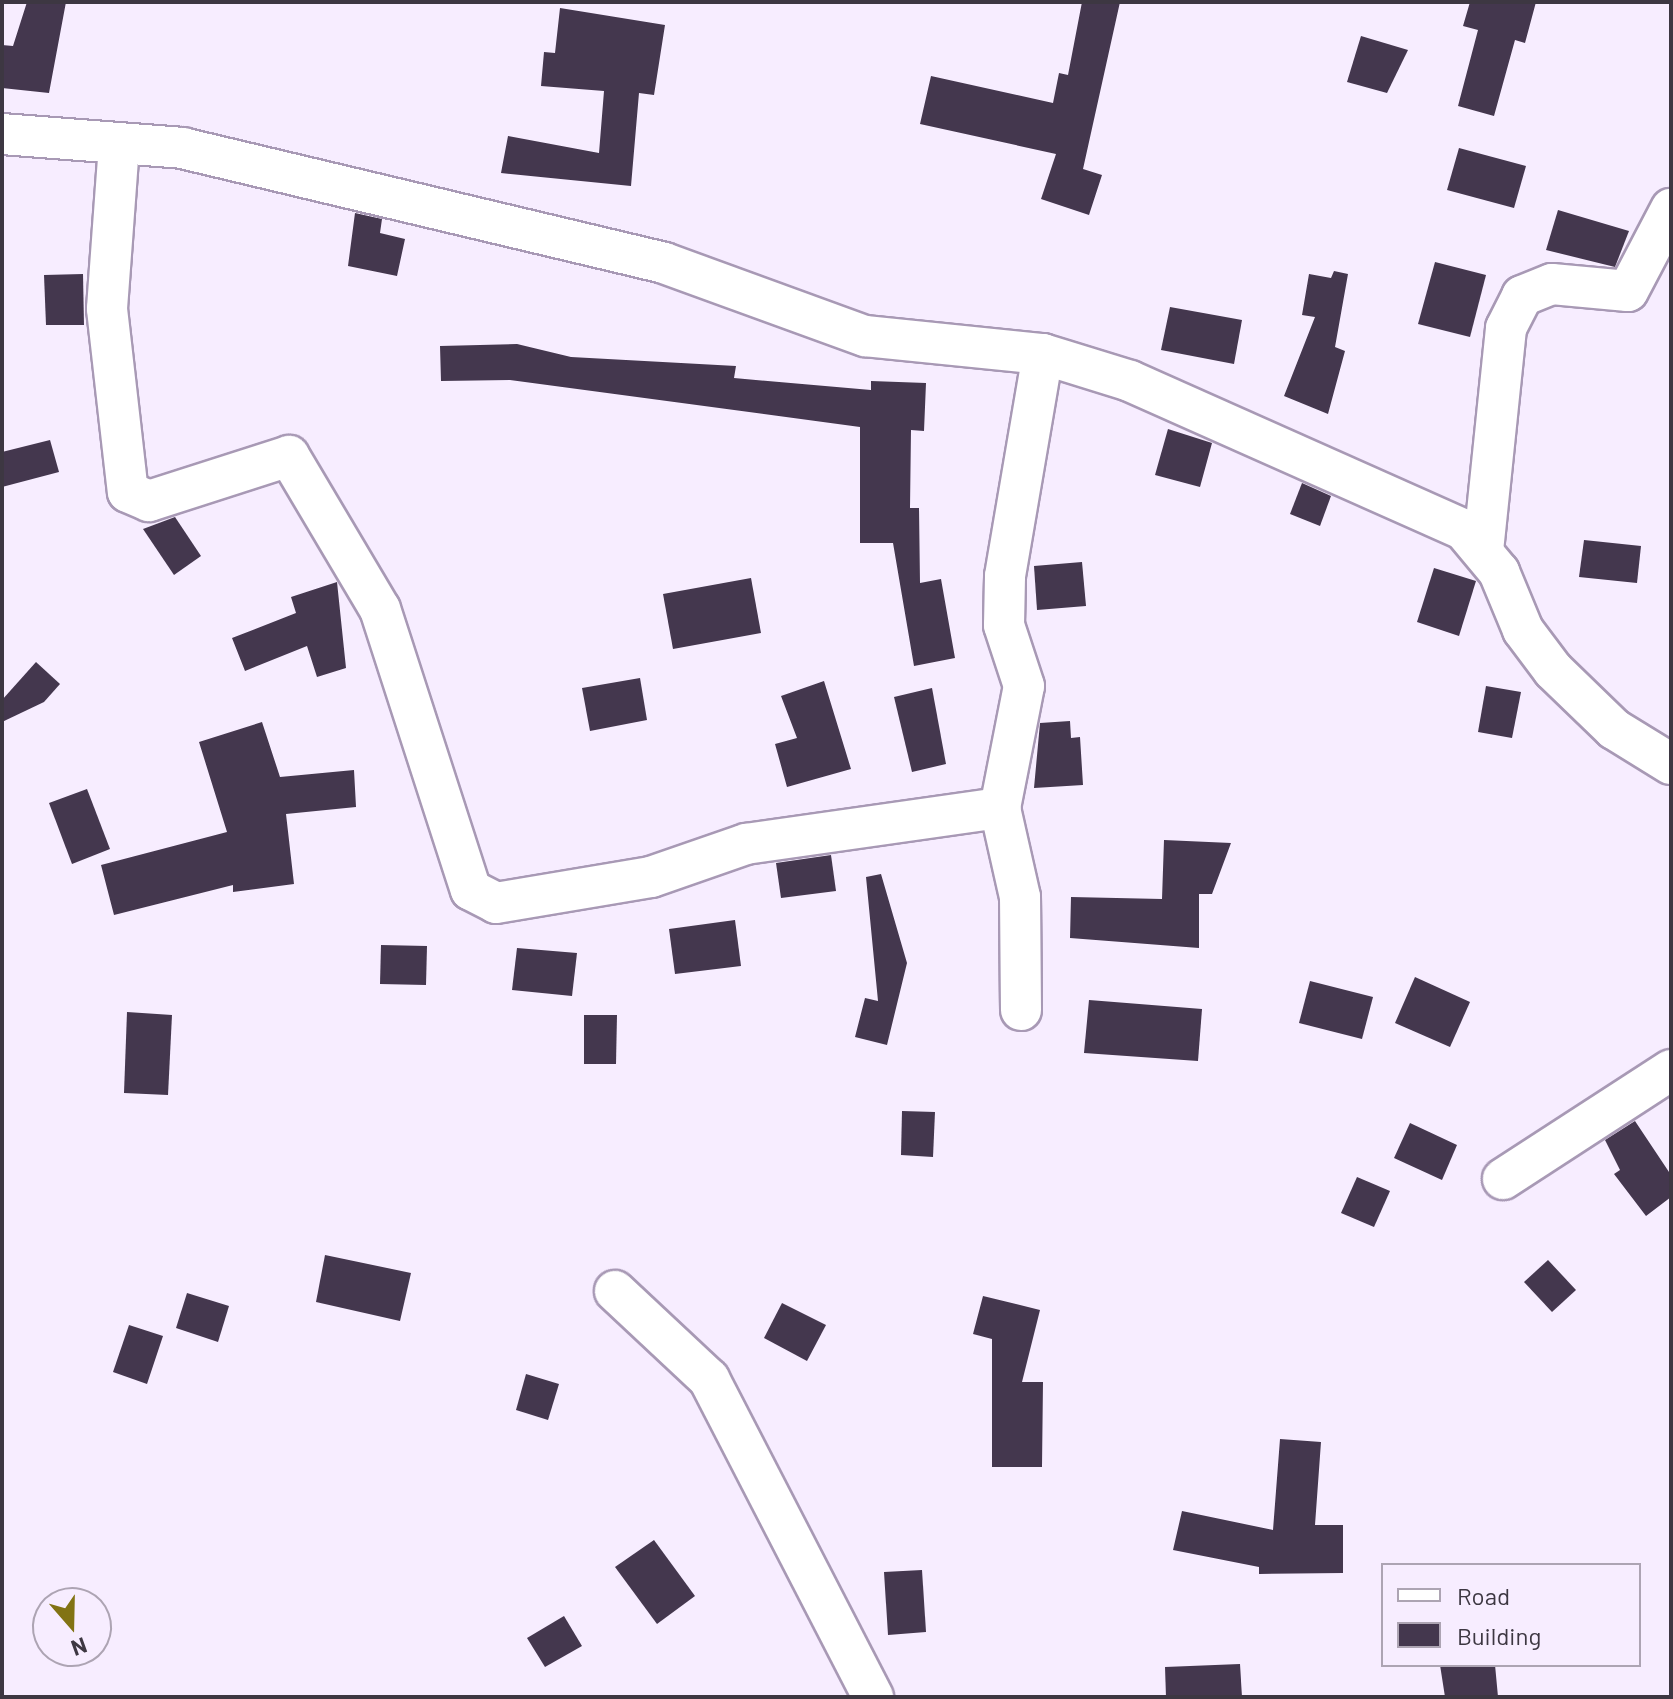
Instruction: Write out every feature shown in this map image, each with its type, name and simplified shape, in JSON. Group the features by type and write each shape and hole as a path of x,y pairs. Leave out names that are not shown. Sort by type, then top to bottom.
{"street":[{"path":"2,134 182,148 576,240 713,277 865,336 1043,354 1144,386 1350,474 1464,530 1483,551 1553,670 1614,729 1671,764"},
{"path":"119,145 107,309 128,492 149,501 289,456 380,609 471,890 496,903 651,877 746,844 1000,808"},
{"path":"1483,551 1506,328 1522,296 1552,284 1628,291 1671,209"},
{"path":"1021,1010 1020,897 1000,808 1024,686 1004,625 1005,576 1043,354"},
{"path":"1503,1179 1671,1070"},
{"path":"615,1291 709,1379 873,1697"}],"building":[{"path":"27,2 66,2 49,93 2,88 2,45 13,46"},
{"path":"1082,2 1120,2 1083,169 1102,175 1089,215 1041,199 1056,154 920,124 931,76 1053,103 1059,73 1068,75"},
{"path":"1470,2 1536,2 1525,43 1515,40 1494,116 1458,106 1478,30 1463,26"},
{"path":"560,8 665,25 654,95 639,93 631,186 501,173 508,136 599,153 604,91 541,86 544,52 555,53"},
{"path":"1361,36 1408,50 1387,93 1347,82"},
{"path":"1459,148 1526,166 1514,208 1447,190"},
{"path":"1558,210 1629,231 1615,267 1546,250"},
{"path":"355,213 382,219 380,233 405,239 397,276 348,266"},
{"path":"1435,262 1486,275 1470,337 1418,324"},
{"path":"1334,271 1348,274 1335,347 1345,351 1328,414 1284,396 1315,317 1302,315 1309,274 1331,278"},
{"path":"83,274 84,325 46,325 44,275"},
{"path":"1170,307 1242,320 1234,364 1161,350"},
{"path":"517,344 571,357 736,366 734,378 871,390 871,381 926,383 924,431 911,430 910,508 919,508 920,583 941,579 955,658 914,666 893,543 860,543 860,427 510,380 441,381 440,346"},
{"path":"1168,429 1212,443 1200,487 1155,475"},
{"path":"50,440 59,472 2,487 2,452"},
{"path":"1302,483 1331,496 1320,526 1290,514"},
{"path":"175,517 201,556 174,575 143,529"},
{"path":"1584,540 1641,546 1637,583 1579,577"},
{"path":"1082,562 1086,606 1037,610 1034,566"},
{"path":"1434,568 1476,581 1459,636 1417,622"},
{"path":"751,578 761,633 673,649 663,594"},
{"path":"337,582 346,668 317,677 307,646 245,671 232,638 296,613 291,597"},
{"path":"36,662 60,684 44,702 2,722 2,700"},
{"path":"640,678 647,720 590,731 582,688"},
{"path":"824,681 851,769 787,787 775,744 797,738 781,696"},
{"path":"1486,686 1521,692 1512,738 1478,732"},
{"path":"932,688 946,764 912,772 894,697"},
{"path":"1070,721 1071,738 1080,737 1083,785 1034,788 1040,723"},
{"path":"262,722 280,777 354,770 356,807 286,814 294,884 233,892 233,885 114,915 101,865 227,832 199,742"},
{"path":"87,789 110,849 72,864 49,803"},
{"path":"1164,840 1231,843 1212,894 1199,894 1199,948 1070,938 1071,897 1162,899"},
{"path":"831,855 836,891 781,898 776,863"},
{"path":"881,874 907,963 887,1045 855,1037 865,998 878,1001 866,877"},
{"path":"735,920 741,966 675,974 669,929"},
{"path":"381,945 427,946 426,985 380,984"},
{"path":"517,948 577,953 572,996 512,990"},
{"path":"1415,977 1470,1002 1450,1047 1395,1023"},
{"path":"1310,981 1373,997 1362,1039 1299,1023"},
{"path":"1089,1000 1202,1009 1198,1061 1084,1053"},
{"path":"127,1012 172,1015 168,1095 124,1093"},
{"path":"584,1015 617,1015 616,1064 584,1064"},
{"path":"902,1111 935,1112 933,1157 901,1155"},
{"path":"1635,1121 1671,1175 1671,1197 1646,1216 1614,1174 1620,1170 1605,1140"},
{"path":"1410,1123 1457,1145 1442,1180 1394,1158"},
{"path":"1357,1177 1390,1191 1374,1227 1341,1213"},
{"path":"325,1255 411,1273 400,1321 316,1302"},
{"path":"1548,1260 1576,1290 1552,1312 1524,1282"},
{"path":"187,1293 229,1306 218,1342 176,1328"},
{"path":"983,1296 1040,1310 1022,1382 1043,1382 1042,1467 992,1467 992,1339 973,1334"},
{"path":"782,1303 826,1325 807,1361 764,1338"},
{"path":"129,1325 163,1336 147,1384 113,1372"},
{"path":"526,1374 559,1384 548,1420 516,1410"},
{"path":"1280,1439 1321,1442 1315,1525 1343,1525 1343,1573 1259,1574 1259,1567 1173,1550 1182,1511 1273,1530"},
{"path":"654,1540 695,1596 657,1624 615,1567"},
{"path":"922,1570 926,1632 888,1635 884,1572"},
{"path":"564,1616 582,1646 545,1667 527,1638"},
{"path":"1240,1664 1242,1697 1166,1697 1165,1667"},
{"path":"1440,1667 1495,1667 1498,1697 1445,1697"}]}
